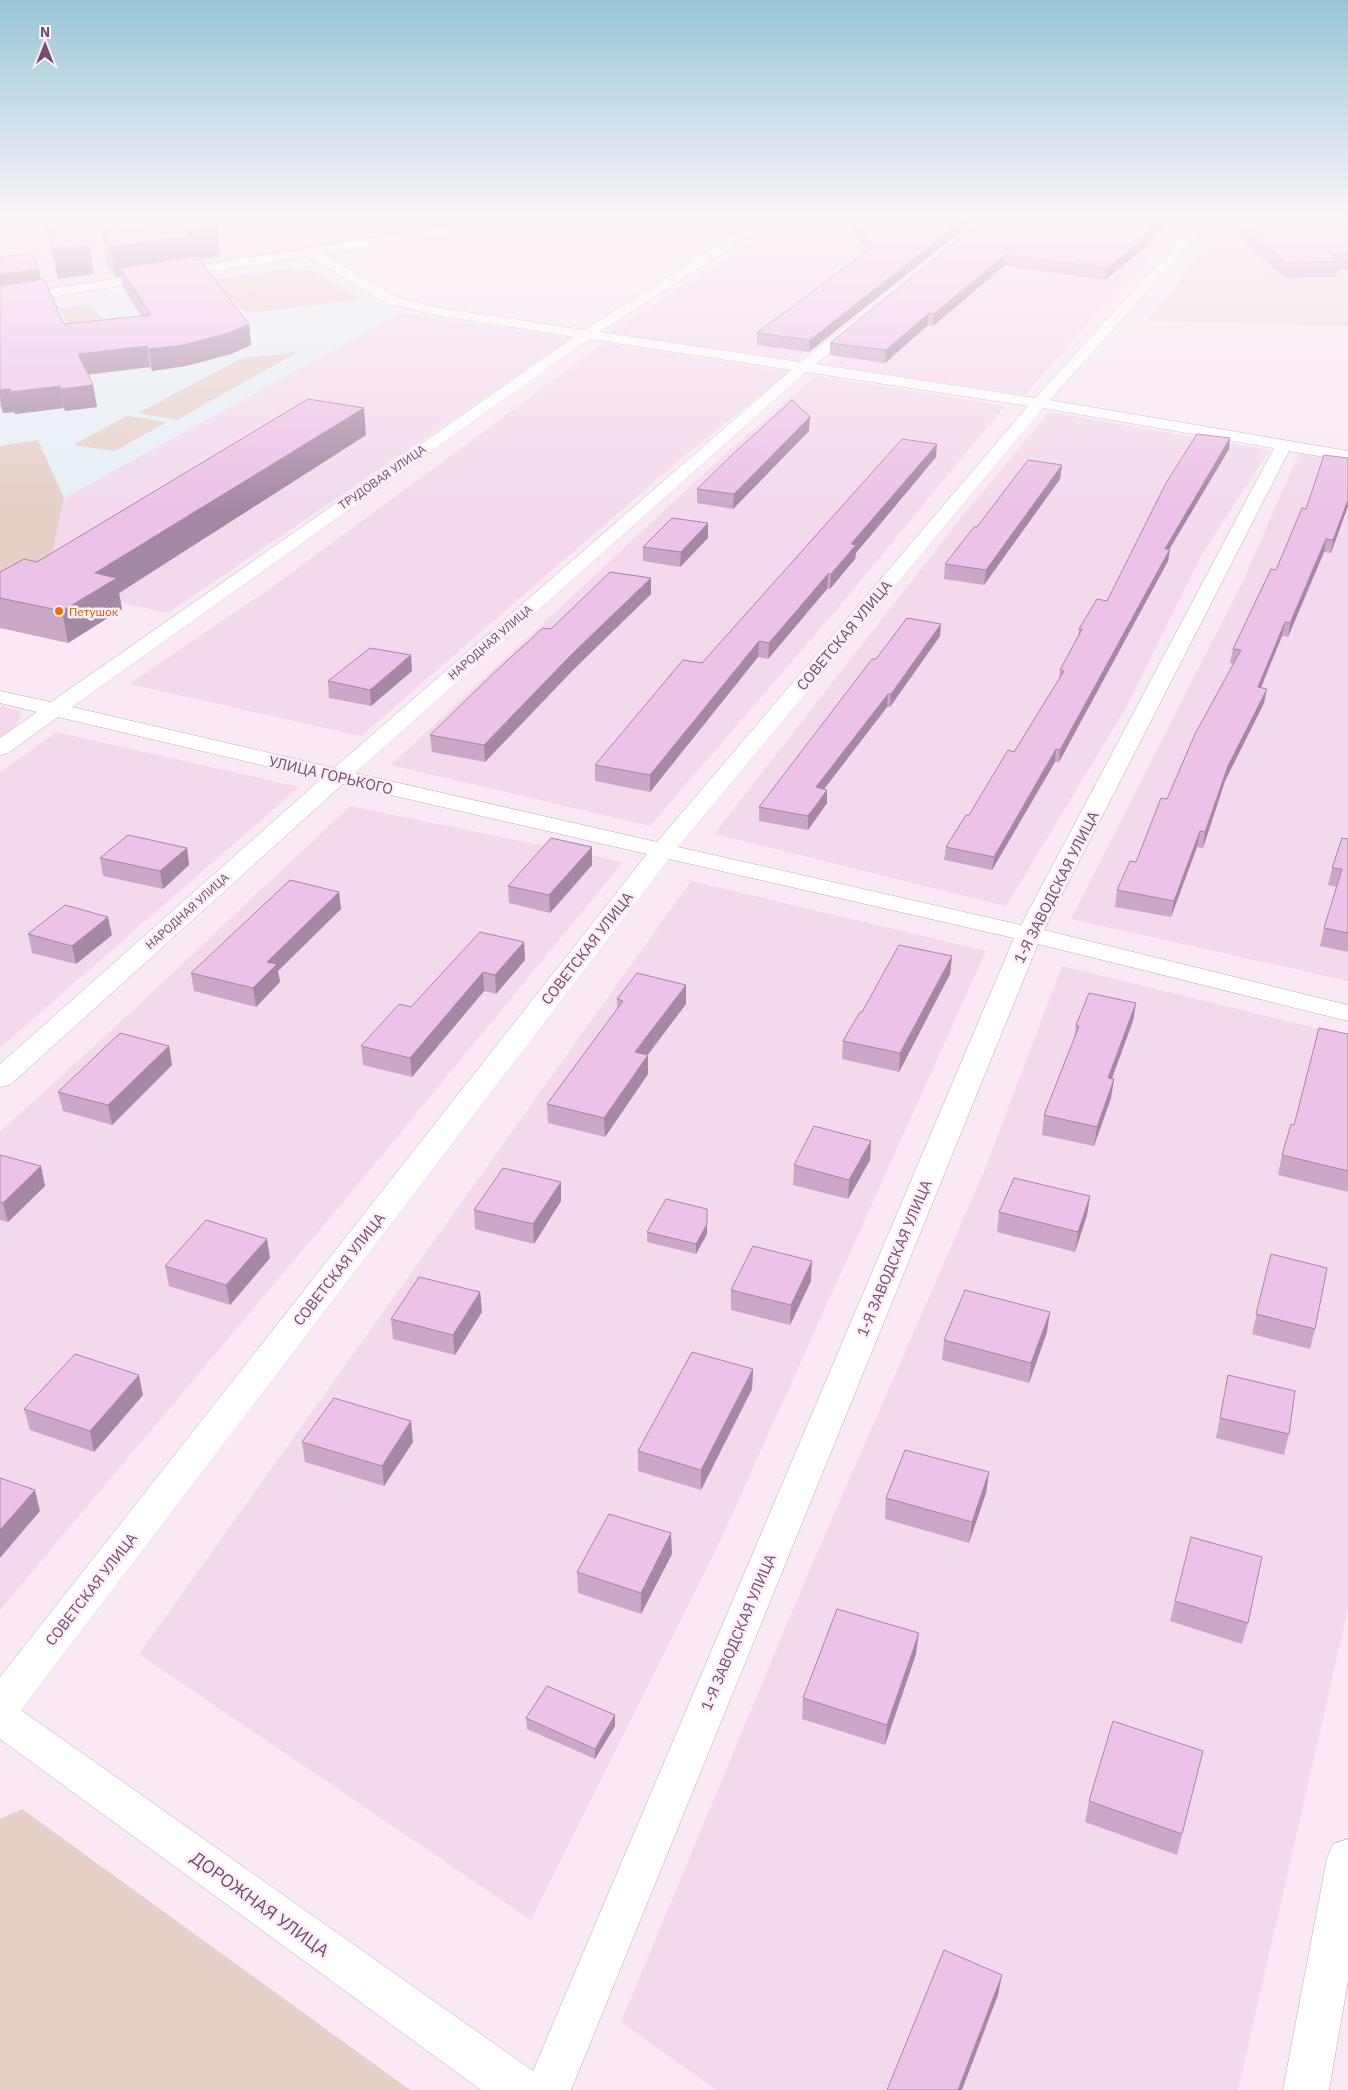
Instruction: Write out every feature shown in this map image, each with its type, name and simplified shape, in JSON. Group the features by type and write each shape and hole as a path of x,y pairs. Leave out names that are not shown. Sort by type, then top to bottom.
{"street":[{"path":"461,315 584,336 1039,403 1348,456"},
{"name":"ТРУДОВАЯ УЛИЦА","path":"0,748 584,336 618,315"},
{"name":"НАРОДНАЯ УЛИЦА","path":"0,1079 338,776 802,368 870,315"},
{"name":"СОВЕТСКАЯ УЛИЦА","path":"0,1708 663,850 1039,403 1119,315"},
{"name":"1-Я ЗАВОДСКАЯ УЛИЦА","path":"548,2090 1029,934 1283,446"},
{"name":"УЛИЦА ГОРЬКОГО","path":"0,697 53,711 1029,934 1348,1013"},
{"name":"ДОРОЖНАЯ УЛИЦА","path":"0,1717 520,2090"},
{"path":"1306,2090 1348,1858"}],"shaded area":[{"path":"0,315 398,315 64,498 38,440 0,446"},
{"path":"63,315 98,315 107,328 73,331"},
{"path":"398,315 411,315 572,338 168,613 45,586 64,498"},
{"path":"638,315 854,315 794,360 608,334"},
{"path":"886,315 1096,315 1025,395 826,365"},
{"path":"1153,315 1348,315 1348,326 1147,321"},
{"path":"604,343 790,372 678,461 361,736 129,684 268,590"},
{"path":"298,352 177,420 138,413 242,358"},
{"path":"815,376 1005,406 837,609 650,826 391,765 714,464"},
{"path":"1049,412 1270,450 1202,554 1124,711 1006,906 714,834 961,518"},
{"path":"127,416 167,422 115,451 73,445"},
{"path":"38,440 64,498 45,586 0,594 0,446"},
{"path":"1299,453 1348,460 1348,981 1071,919 1244,579"},
{"path":"0,706 18,711 22,716 14,728 0,737"},
{"path":"56,732 299,787 0,1048 0,773"},
{"path":"350,806 623,862 369,1171 0,1610 0,1132 129,1014"},
{"path":"691,881 986,951 716,1550 531,1920 139,1654"},
{"path":"1062,966 1348,1036 1348,1609 1238,2090 716,2090 621,2022 807,1576 986,1167"},
{"path":"22,1809 410,2090 0,2090 0,1819"}],"building":[{"path":"0,315 60,315 64,324 151,315 242,315 249,324 229,333 183,345 149,349 147,346 78,354 93,385 61,389 60,386 11,392 10,389 0,390"},
{"path":"782,315 843,315 810,340 757,333"},
{"path":"865,315 927,315 886,350 830,343"},
{"path":"308,399 364,408 95,573 117,578 62,611 0,598 0,572 24,559 37,562"},
{"path":"792,400 810,417 734,494 697,489 733,454"},
{"path":"1197,434 1230,438 1165,549 1170,549 1060,750 1056,749 994,857 946,847 966,815 969,815 1008,750 1014,752 1064,671 1060,670 1082,629 1079,629 1097,599 1107,601 1166,483"},
{"path":"902,439 937,444 851,544 856,545 831,574 828,574 769,643 759,641 650,775 595,765 683,660 702,663"},
{"path":"1324,455 1348,458 1348,500 1333,540 1326,539 1290,623 1285,622 1258,687 1267,689 1228,766 1205,832 1200,831 1174,901 1117,890 1130,861 1136,862 1161,798 1167,799 1195,734 1241,650 1233,649 1271,569 1276,570 1302,508 1306,509"},
{"path":"1028,460 1062,465 986,570 945,564 974,527 977,527"},
{"path":"672,518 708,523 681,552 643,547"},
{"path":"610,572 651,578 571,655 484,745 430,735 543,628 551,629"},
{"path":"907,618 941,624 891,694 888,694 816,787 827,790 808,816 759,807 872,659 876,659"},
{"path":"370,648 411,655 370,690 328,681"},
{"path":"128,835 187,848 160,871 100,858"},
{"path":"551,838 592,847 549,895 508,886"},
{"path":"1342,838 1348,839 1348,933 1324,928 1342,869 1332,868"},
{"path":"290,880 339,892 267,962 277,964 253,988 191,973"},
{"path":"65,905 108,917 72,946 28,934"},
{"path":"480,932 524,942 495,975 483,972 410,1058 361,1046 399,1004 411,1007"},
{"path":"899,945 952,956 900,1053 843,1041 860,1012 862,1012"},
{"path":"637,973 686,985 635,1052 648,1055 604,1118 547,1104 623,1001 617,999"},
{"path":"1089,993 1136,1003 1108,1078 1114,1079 1097,1127 1044,1115 1079,1026 1076,1025"},
{"path":"1319,1028 1348,1034 1348,1171 1282,1155 1291,1124 1294,1125"},
{"path":"120,1033 169,1046 108,1105 58,1092"},
{"path":"814,1126 871,1141 849,1180 794,1165"},
{"path":"0,1155 41,1166 3,1203 0,1202"},
{"path":"503,1168 561,1182 533,1224 474,1210"},
{"path":"1014,1178 1090,1196 1078,1232 999,1212"},
{"path":"666,1199 707,1209 707,1224 696,1244 647,1232"},
{"path":"206,1220 267,1239 226,1285 165,1266"},
{"path":"753,1246 812,1261 791,1305 731,1290"},
{"path":"1271,1254 1327,1268 1315,1329 1256,1314"},
{"path":"419,1277 480,1292 453,1335 391,1319"},
{"path":"965,1290 1050,1312 1031,1363 944,1340"},
{"path":"692,1352 753,1369 701,1470 638,1451"},
{"path":"75,1354 139,1375 90,1431 24,1409"},
{"path":"1228,1375 1295,1391 1289,1434 1220,1418"},
{"path":"334,1398 411,1421 382,1466 302,1442"},
{"path":"905,1450 989,1472 972,1522 886,1498"},
{"path":"0,1478 35,1490 0,1530"},
{"path":"609,1514 671,1533 641,1593 577,1572"},
{"path":"1191,1537 1262,1557 1248,1623 1175,1601"},
{"path":"837,1609 919,1633 887,1725 803,1698"},
{"path":"547,1686 615,1715 595,1749 526,1718"},
{"path":"1113,1721 1203,1751 1182,1834 1089,1801"},
{"path":"944,1950 1002,1975 958,2090 887,2090"}],"place":[{"name":"Петушок","path":"59,611"}]}
